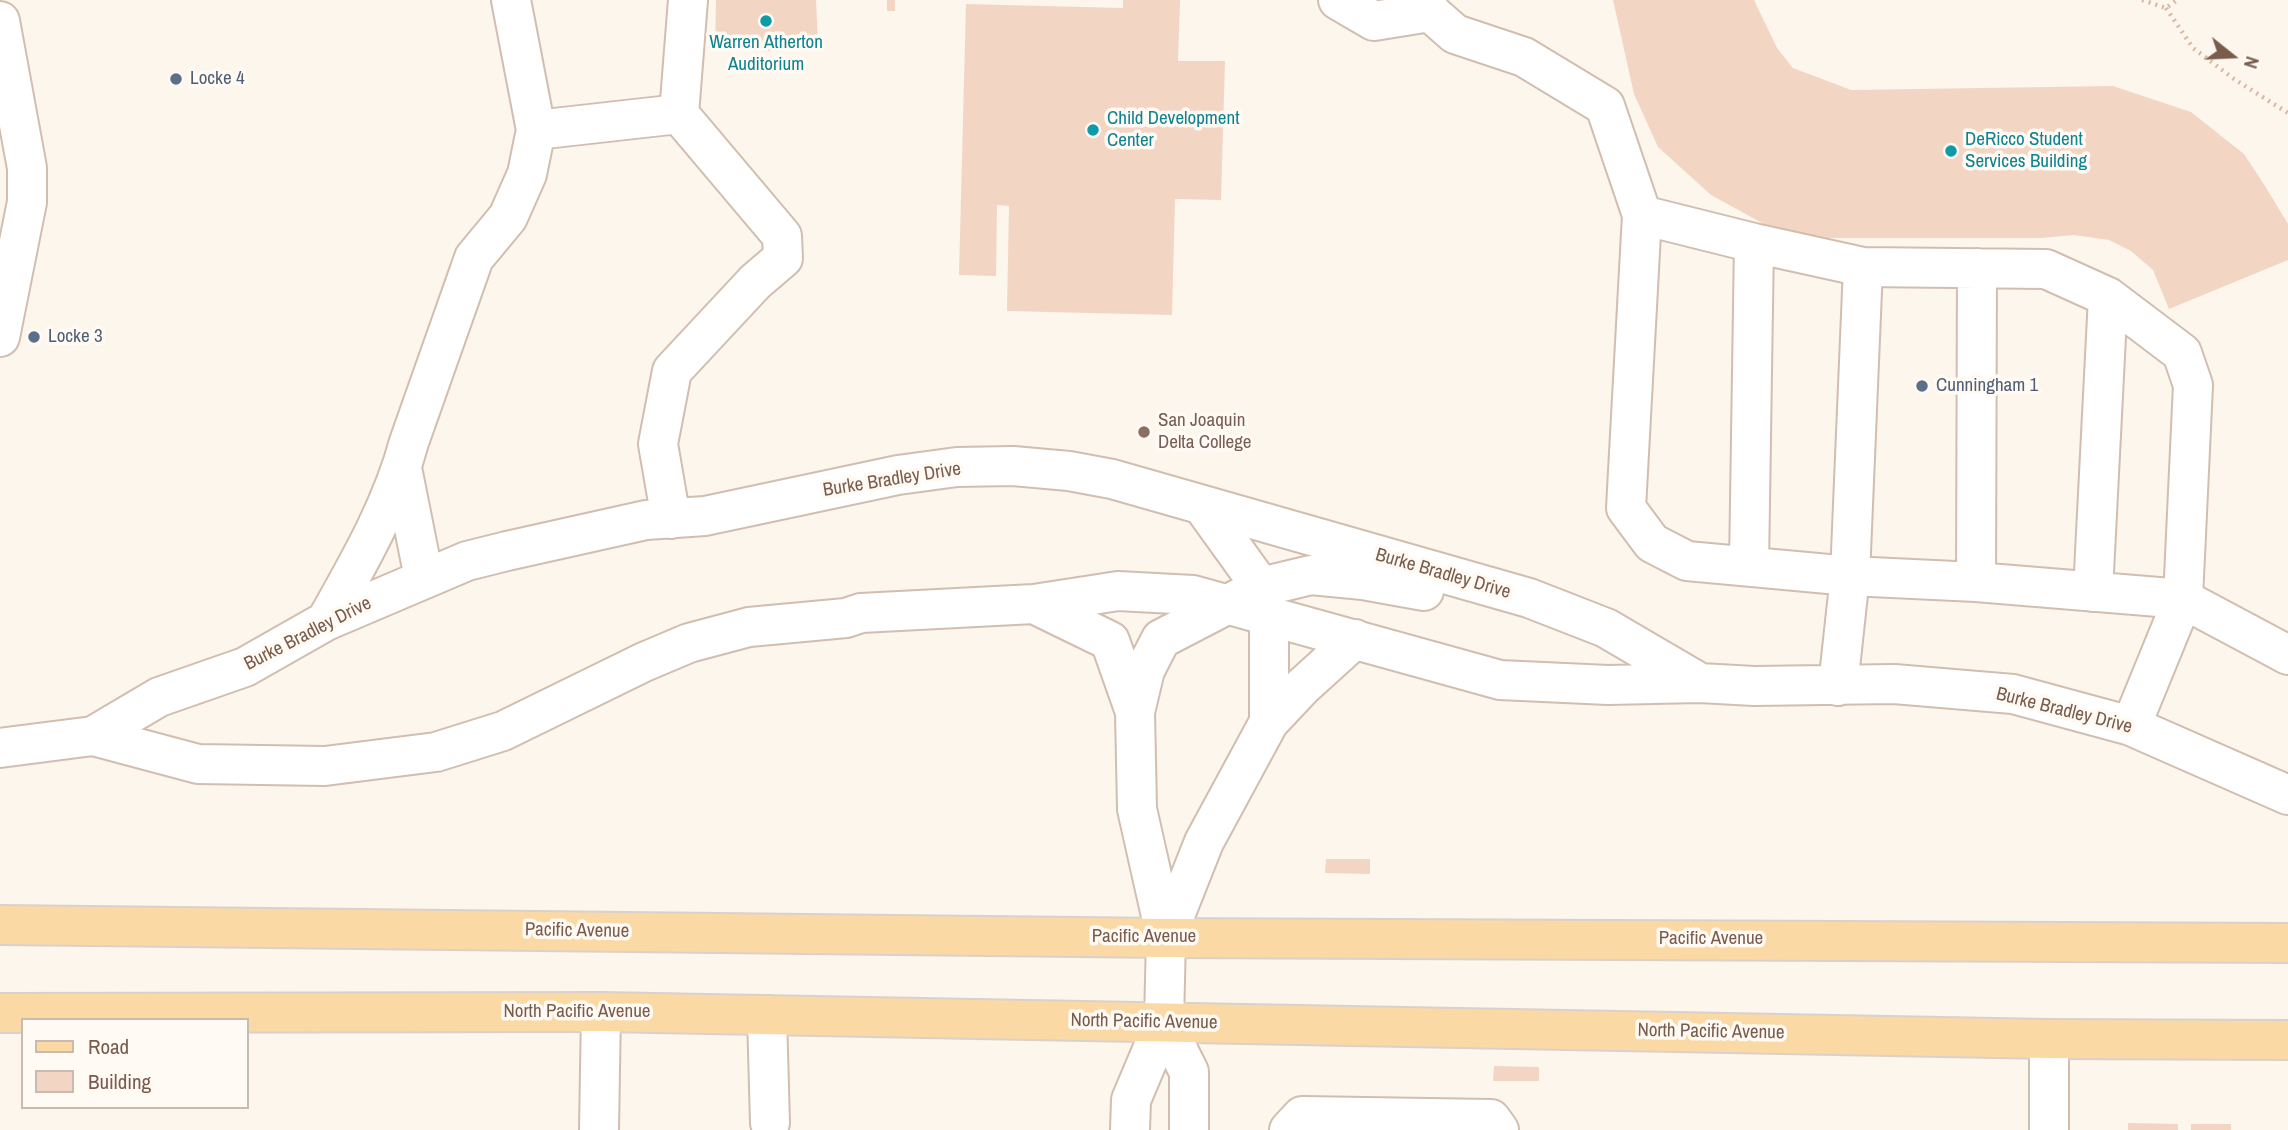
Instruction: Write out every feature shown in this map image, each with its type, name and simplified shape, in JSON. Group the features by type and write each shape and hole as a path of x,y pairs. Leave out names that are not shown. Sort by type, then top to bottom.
{"main road":[{"name":"Pacific Avenue","path":"0,925 1166,938 2288,943"},
{"name":"North Pacific Avenue","path":"0,1013 601,1012 2049,1039 2288,1040"}],"street":[{"path":"326,621 365,551 402,468 474,258 508,217 527,174 536,130 511,0"},
{"path":"671,519 658,444 672,371 755,282 783,258 782,236 679,114 688,0"},
{"path":"1338,0 1374,21 1428,6 1455,34 1524,57 1605,107 1642,215 1626,508 1652,543 1687,561 1850,576 1976,582 2183,600 2288,655"},
{"path":"0,21 27,168 27,202 0,337"},
{"path":"536,130 679,114"},
{"path":"1642,215 1863,267 2046,269 2108,297 2182,354 2193,386 2183,600 2131,726"},
{"path":"1749,566 1754,243"},
{"path":"1838,686 1850,576 1863,267"},
{"path":"1976,268 1976,582"},
{"path":"2093,592 2108,297"},
{"name":"Burke Bradley Drive","path":"93,736 159,696 245,667 326,621 467,561 646,520 705,516 898,475 957,467 1013,466 1069,471 1112,479 1529,598 1606,628 1700,683"},
{"path":"402,468 424,578"},
{"path":"1202,505 1265,601 1269,722"},
{"path":"1265,601 1311,575 1363,580 1452,596 1495,589"},
{"name":"Burke Bradley Drive","path":"0,748 93,736 198,764 326,766 436,752 503,731 689,643 749,627 846,618 861,613 1034,604 1118,591 1193,596 1227,605 1265,601 1355,639 1500,680 1608,685 1700,683 1754,687 1894,684 2013,694 2131,726 2288,795"},
{"path":"1034,604 1110,641 1135,712"},
{"path":"1130,1130 1130,1100 1164,1022 1166,938 1137,809 1135,712 1145,670 1161,639 1227,605"},
{"path":"1166,938 1204,842 1269,722 1355,639"},
{"path":"599,1130 601,1012"},
{"path":"767,1015 770,1123"},
{"path":"1164,1022 1189,1072 1189,1130"},
{"path":"2049,1039 2049,1130"},
{"path":"1289,1130 1303,1116 1491,1119 1499,1130"}],"path":[{"path":"2142,0 2165,8 2193,48 2234,79 2288,113"},
{"path":"2165,8 2177,0"}],"building":[{"name":"Warren Atherton Auditorium","path":"716,0 816,0 818,43 763,52 761,41 715,51"},
{"path":"887,0 895,0 895,11 887,11"},
{"name":"Child Development Center","path":"1123,0 1180,0 1178,61 1225,61 1221,200 1175,199 1172,315 1007,311 1009,206 997,205 996,276 959,275 966,4 1123,8"},
{"name":"DeRicco Student Services Building","path":"1613,0 1754,0 1777,48 1793,68 1851,90 2113,86 2191,112 2244,154 2265,186 2288,224 2288,260 2169,309 2153,270 2131,251 2109,240 2074,235 2041,238 1823,238 1764,224 1711,195 1658,147 1634,94"},
{"path":"1326,859 1370,859 1370,874 1325,873"},
{"path":"1494,1066 1539,1067 1539,1081 1493,1081"},
{"path":"2128,1123 2178,1124 2178,1130 2128,1130"},
{"path":"2191,1124 2231,1124 2231,1130 2191,1130"}],"place":[{"name":"Warren Atherton Auditorium","path":"766,21"},
{"name":"Locke 4","path":"176,79"},
{"name":"Child Development Center","path":"1093,130"},
{"name":"DeRicco Student Services Building","path":"1951,151"},
{"name":"Locke 3","path":"34,337"},
{"name":"Cunningham 1","path":"1922,386"},
{"name":"San Joaquin Delta College","path":"1144,432"}]}
